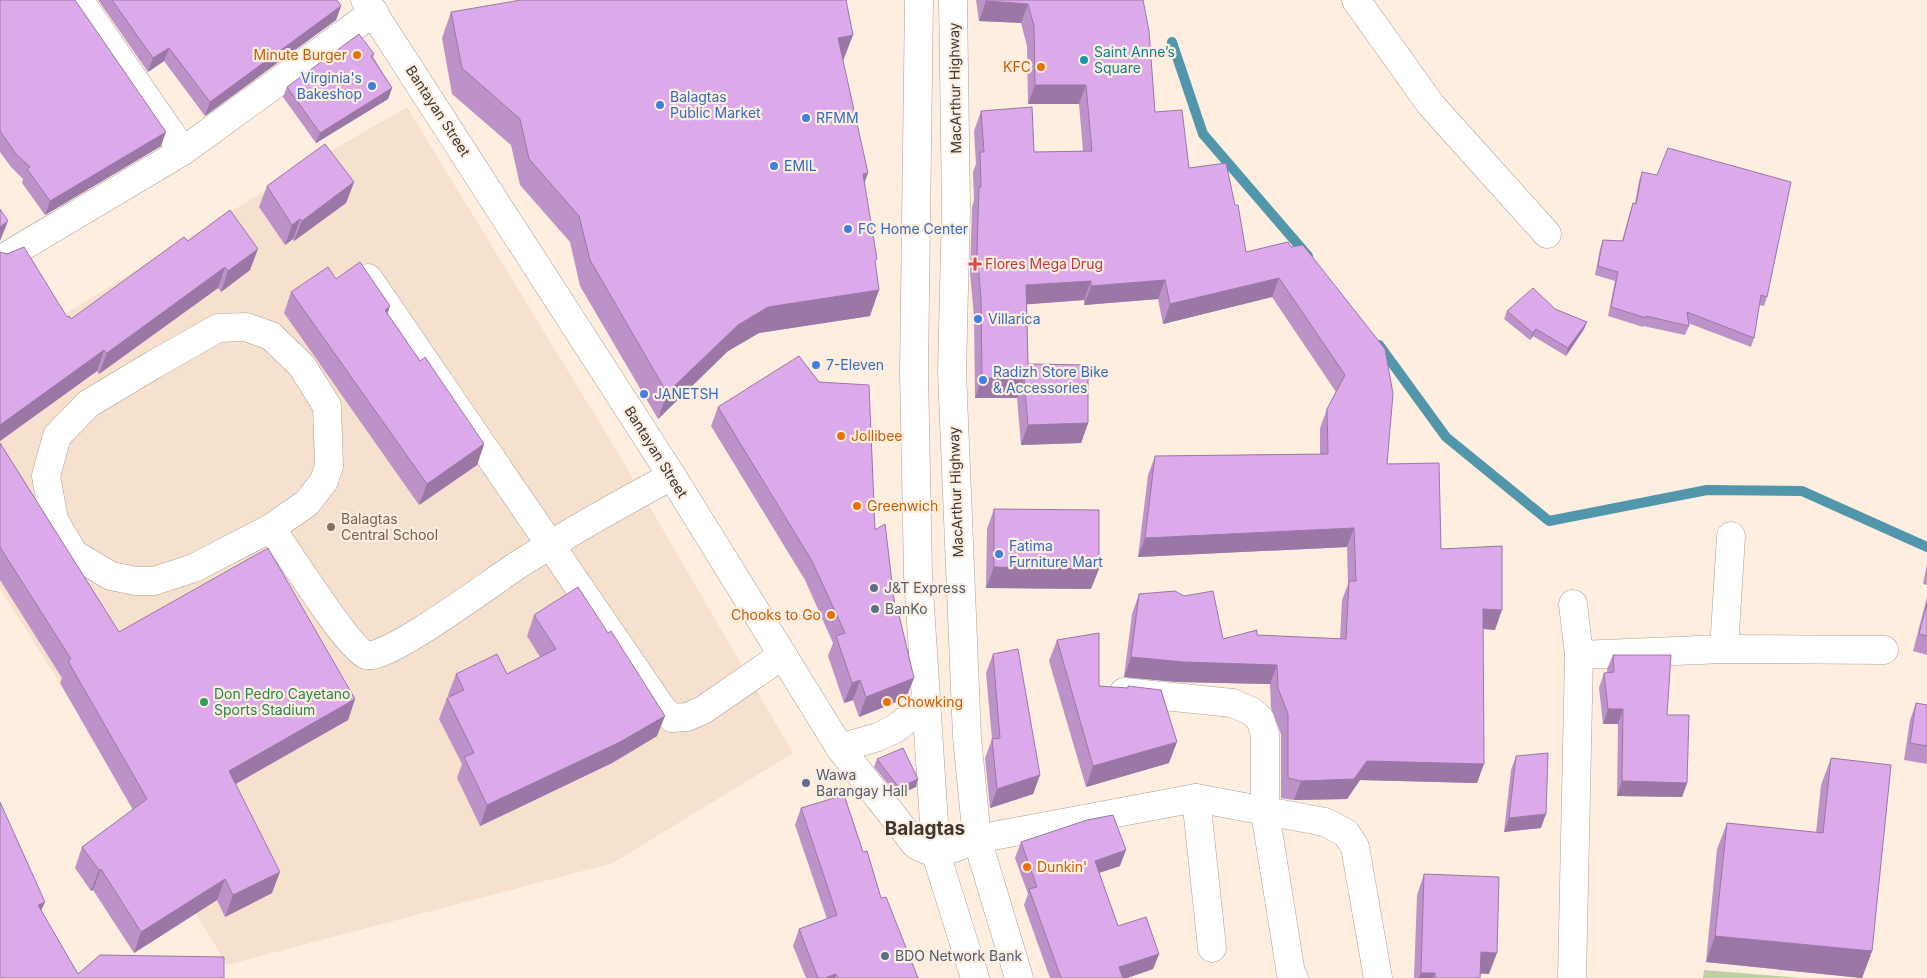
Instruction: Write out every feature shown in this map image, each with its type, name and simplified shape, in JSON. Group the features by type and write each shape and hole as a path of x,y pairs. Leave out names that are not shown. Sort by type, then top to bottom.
{"main road":[{"path":"79,0 183,151"},
{"path":"919,0 914,371 918,575 925,705 936,854 976,978"},
{"name":"MacArthur Highway","path":"953,0 956,207 952,372 967,737 977,839 1019,978"},
{"path":"1356,0 1431,105 1548,234"},
{"path":"0,260 183,151 370,6"},
{"name":"Bantayan Street","path":"370,6 672,476 840,748 915,844 925,851 936,854"},
{"path":"360,266 663,710 672,718 687,717 703,710 783,656"},
{"path":"246,326 271,336 302,366 327,406 329,466 324,480 307,504 271,528 194,568 162,578 136,581 111,576 74,554 54,520 46,476 56,436 88,404 218,328 246,326"},
{"path":"271,528 344,633 358,651 368,656 383,653 422,631 551,544 672,476"},
{"path":"1724,649 1731,536"},
{"path":"1572,978 1579,655 1573,604"},
{"path":"1579,655 1724,649 1884,650"},
{"path":"1124,692 1232,703 1251,711 1260,720 1265,734 1265,812 1291,974 1294,978"},
{"path":"840,748 886,733 925,705"},
{"path":"936,854 977,839 1196,798 1325,822 1346,833 1355,847 1378,978"},
{"path":"1196,798 1212,948"}],"shaded area":[{"name":"Balagtas Central School","path":"407,107 626,466 793,753 613,863 227,965 60,683 0,589 0,354 310,163"}],"green space":[{"path":"1704,970 1803,978 1703,978"}],"building":[{"path":"0,0 75,0 166,132 50,201 27,169 30,167 16,154 0,131"},
{"path":"112,0 337,0 341,6 210,102 169,48 153,58"},
{"name":"Balagtas Public Market","path":"521,0 846,0 853,35 838,38 868,173 863,174 877,259 875,260 879,290 768,307 738,325 667,393 590,260 579,216 529,159 520,119 462,68 451,12"},
{"path":"986,0 1143,0 1149,31 1155,112 1182,110 1189,168 1226,163 1235,205 1238,205 1246,252 1288,242 1291,247 1303,245 1385,349 1393,394 1387,464 1439,463 1441,549 1502,546 1502,610 1483,609 1484,764 1367,761 1354,779 1301,781 1288,778 1288,714 1278,688 1277,665 1184,662 1131,657 1139,594 1175,591 1184,596 1213,591 1223,639 1257,630 1257,635 1346,639 1349,581 1356,581 1354,528 1145,538 1155,456 1328,454 1327,409 1345,375 1279,278 1170,304 1165,280 1091,286 1091,281 1026,285 1028,364 1088,365 1088,423 1028,425 1024,378 982,378 981,298 977,253 979,187 981,187 980,152 984,152 981,111 1032,107 1034,152 1092,151 1086,85 1035,85 1034,26 1028,4"},
{"path":"359,34 374,54 371,56 392,88 320,133 287,87"},
{"path":"325,144 354,182 302,221 300,219 292,225 267,186"},
{"path":"1668,148 1791,182 1767,297 1761,295 1754,338 1687,312 1689,326 1646,316 1646,318 1611,307 1618,272 1598,266 1603,240 1623,241 1633,203 1636,204 1642,172 1657,175"},
{"path":"0,209 8,221 0,227"},
{"path":"230,210 258,249 228,271 225,267 107,353 104,350 0,425 0,252 7,254 24,247 67,317 69,316 71,319 184,237 188,241"},
{"path":"360,262 390,306 385,310 420,361 425,357 484,444 427,484 291,292 328,267 336,279"},
{"path":"1533,288 1555,309 1587,322 1568,348 1536,329 1533,333 1507,311"},
{"path":"799,356 819,382 869,385 875,530 885,524 896,616 899,615 914,678 866,697 860,680 852,683 836,636 845,633 812,561 718,407"},
{"path":"0,443 119,632 268,548 355,699 229,771 280,872 233,895 225,879 141,932 101,869 99,870 82,847 147,799 68,661 71,659 0,547"},
{"path":"994,509 1099,510 1099,569 994,567"},
{"path":"578,587 608,633 611,631 665,716 620,742 487,805 464,757 474,753 447,698 464,690 456,674 497,654 507,674 556,649 534,615"},
{"path":"1927,603 1927,636 1919,634"},
{"path":"1099,633 1099,686 1128,688 1128,686 1161,690 1177,742 1093,766 1057,640"},
{"path":"1018,649 1040,775 997,789 992,739 1000,738 993,654"},
{"path":"1613,655 1671,655 1667,715 1689,715 1687,783 1622,781 1623,709 1608,709 1604,673 1614,672"},
{"path":"1916,703 1927,705 1927,746 1910,743"},
{"path":"903,748 918,779 899,788 877,759"},
{"path":"1548,753 1546,814 1509,818 1516,756"},
{"path":"1831,758 1891,765 1872,951 1715,936 1727,823 1823,833"},
{"path":"844,795 863,852 867,851 881,898 886,897 918,978 838,978 836,974 825,978 818,978 799,929 837,915 801,808"},
{"path":"0,802 45,902 38,905 78,974 100,955 224,957 224,978 0,978"},
{"path":"1113,815 1126,850 1095,861 1118,926 1146,917 1159,954 1119,967 1123,978 1061,978 1029,889 1037,887 1021,842 1087,820"},
{"path":"1424,874 1499,877 1497,953 1481,952 1480,978 1435,978 1435,973 1421,973"}],"waterway":[{"path":"1172,42 1203,134 1308,256"},
{"path":"1379,345 1446,437 1549,521 1707,490 1802,491 1927,547"}],"place":[{"name":"Minute Burger","path":"357,55"},
{"name":"Saint Anne’s Square","path":"1084,60"},
{"name":"KFC","path":"1041,67"},
{"name":"Virginia's Bakeshop","path":"372,86"},
{"name":"Balagtas Public Market","path":"660,105"},
{"name":"RFMM","path":"806,118"},
{"name":"EMIL","path":"774,166"},
{"name":"FC Home Center","path":"848,229"},
{"name":"Flores Mega Drug","path":"975,264"},
{"name":"Villarica","path":"978,319"},
{"name":"7-Eleven","path":"816,365"},
{"name":"Radizh Store Bike & Accessories","path":"983,380"},
{"name":"JANETSH","path":"644,394"},
{"name":"Jollibee","path":"841,436"},
{"name":"Greenwich","path":"857,506"},
{"name":"Balagtas Central School","path":"331,527"},
{"name":"Fatima Furniture Mart","path":"999,554"},
{"name":"J&T Express","path":"874,588"},
{"name":"BanKo","path":"875,609"},
{"name":"Chooks to Go","path":"831,615"},
{"name":"Don Pedro Cayetano Sports Stadium","path":"204,702"},
{"name":"Chowking","path":"887,702"},
{"name":"Wawa Barangay Hall","path":"806,783"},
{"name":"Dunkin'","path":"1027,867"},
{"name":"BDO Network Bank","path":"885,956"}],"district":[{"name":"Balagtas","path":"925,828"}]}
